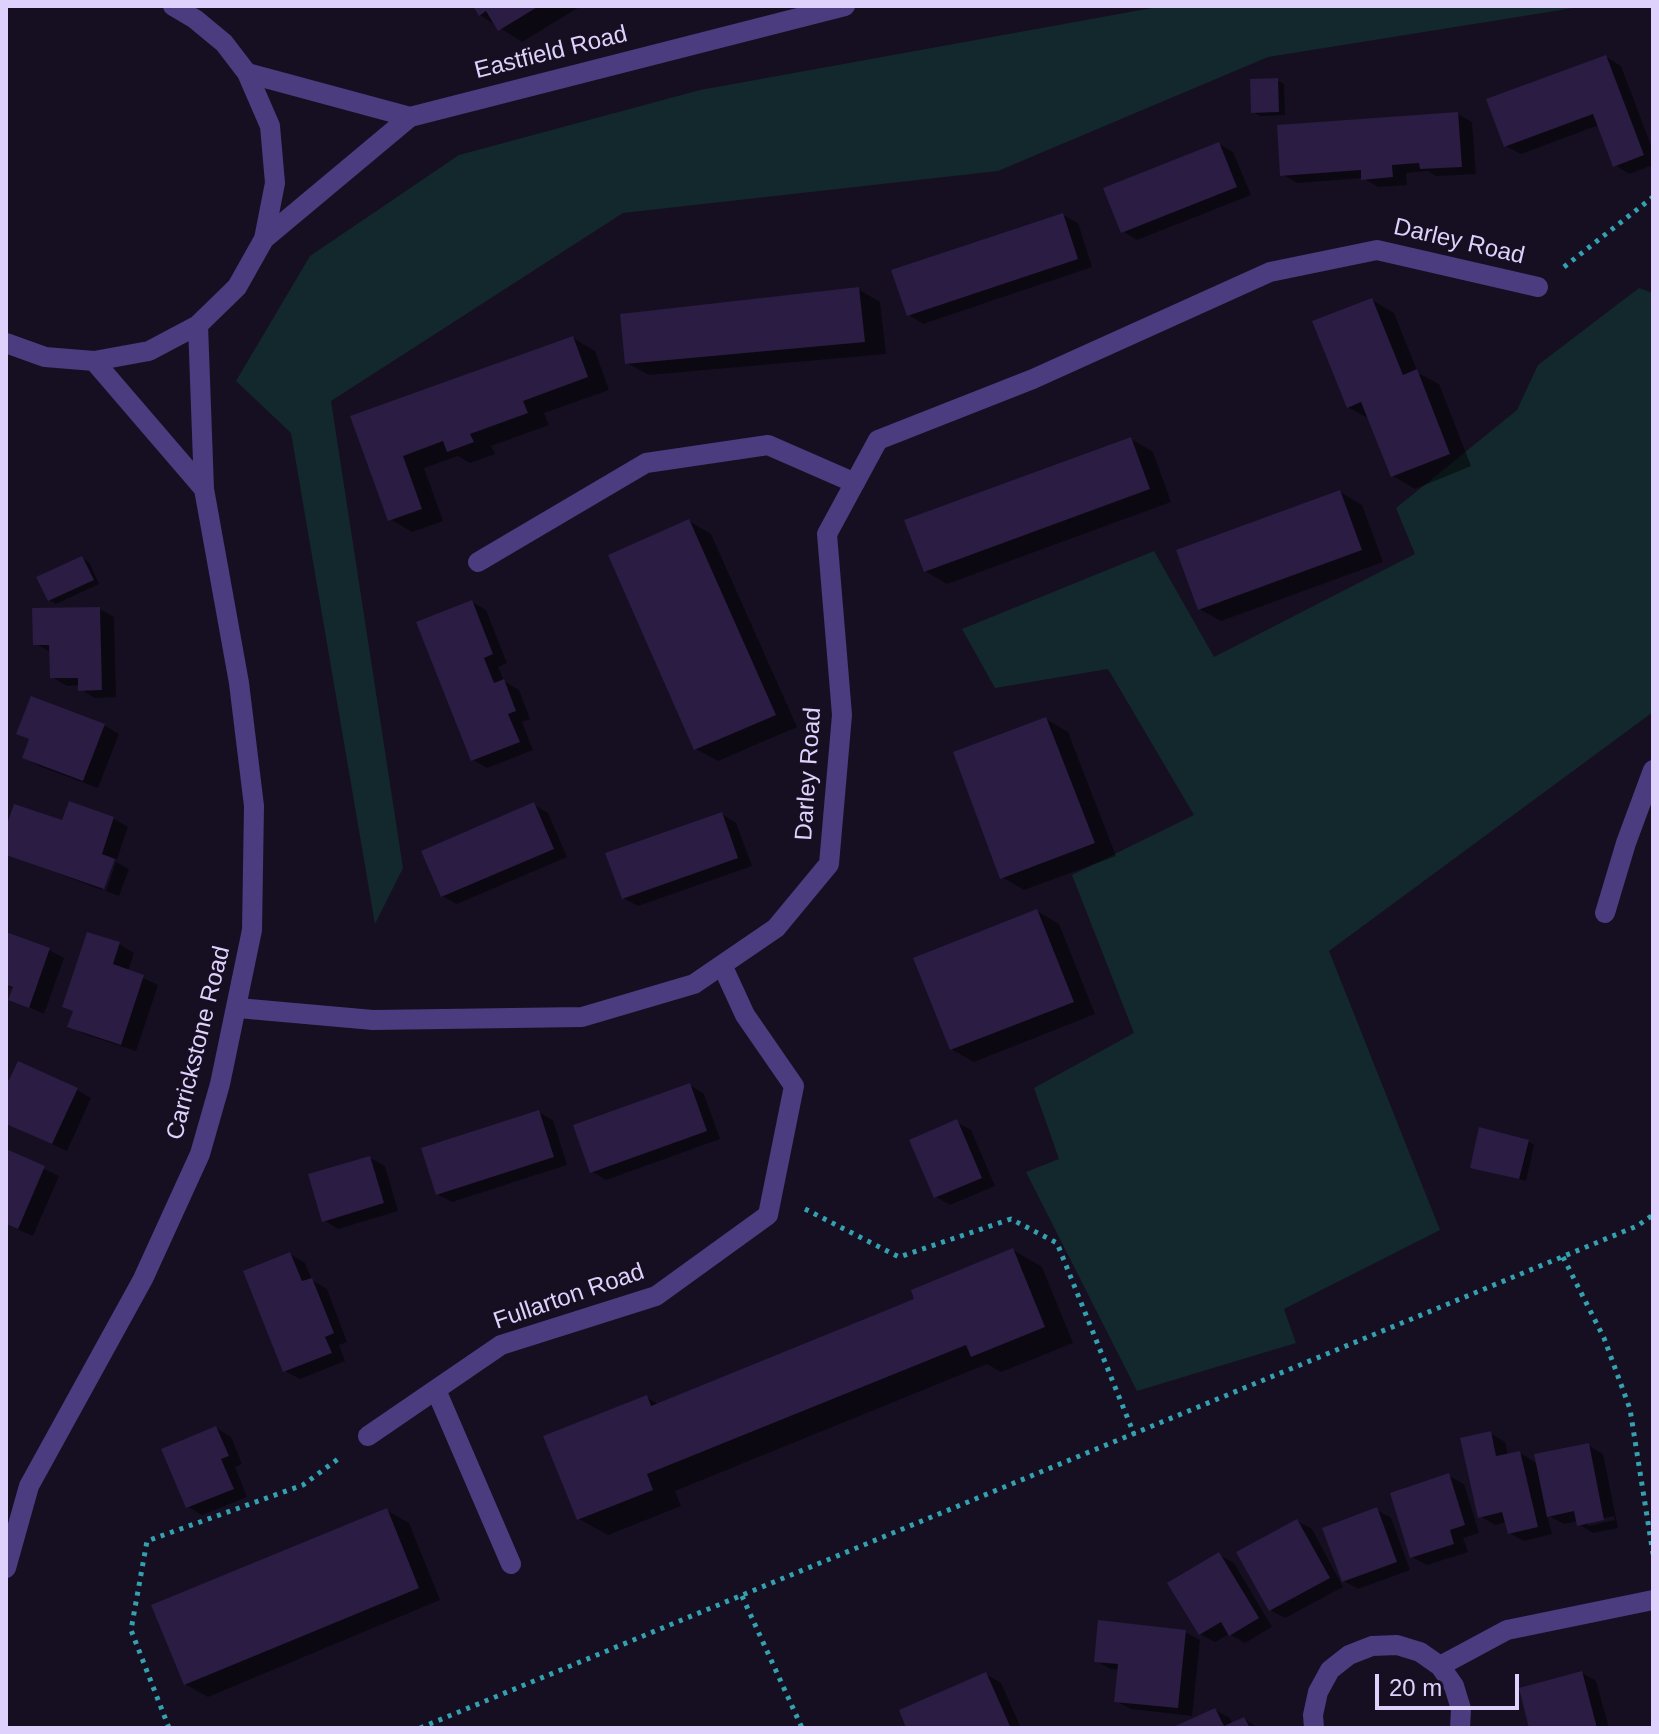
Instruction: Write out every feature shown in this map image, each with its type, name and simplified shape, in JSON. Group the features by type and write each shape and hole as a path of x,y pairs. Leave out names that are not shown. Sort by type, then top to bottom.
{"street":[{"path":"6,343 45,357 94,361 149,351 198,325 237,287 264,239 275,183 270,126 247,73 224,43 193,12 173,6"},
{"name":"Eastfield Road","path":"264,239 410,117 845,6"},
{"name":"Eastfield Road","path":"247,73 410,117"},
{"name":"Darley Road","path":"238,1008 373,1020 582,1017 694,984 776,928 829,864 842,715 827,534 878,440 1033,379 1270,272 1377,250 1538,287"},
{"name":"Carrickstone Road","path":"6,1568 29,1486 143,1279 200,1154 238,1008 252,930 254,806 239,683 204,489 198,325"},
{"path":"94,361 204,489"},
{"path":"478,562 646,463 768,445 855,483"},
{"path":"1605,913 1653,770"},
{"name":"Fullarton Road","path":"368,1436 501,1345 656,1296 768,1215 794,1086 745,1015 722,965"},
{"path":"436,1390 511,1564"},
{"path":"1440,1666 1507,1630 1653,1600"},
{"path":"1314,1728 1313,1715 1318,1692 1330,1670 1349,1655 1372,1646 1397,1645 1420,1652 1440,1666 1454,1686 1461,1709 1460,1728"}],"path":[{"path":"1538,287 1653,197"},
{"path":"772,1193 899,1257 1011,1219 1057,1243 1134,1434"},
{"path":"420,1728 1563,1257 1637,1226 1653,1215"},
{"path":"1563,1257 1604,1338 1630,1409 1653,1554"},
{"path":"169,1728 131,1630 147,1541 303,1485 368,1436"},
{"path":"742,1596 802,1728"}],"green space":[{"path":"1163,6 1586,6 1268,57 998,171 623,213 331,401 403,868 375,924 291,433 236,381 310,256 459,155 700,90"},
{"path":"1639,288 1653,293 1653,712 1329,951 1440,1230 1284,1309 1296,1343 1137,1391 1026,1172 1059,1159 1034,1088 1134,1033 1072,875 1194,815 1108,669 995,688 962,629 1154,551 1214,657 1415,554 1396,508 1517,410 1538,365"}],"building":[{"path":"473,6 539,6 498,31 486,11 479,16"},
{"path":"1606,55 1644,155 1613,167 1593,114 1504,147 1486,99"},
{"path":"1278,78 1279,112 1251,113 1250,79"},
{"path":"1458,112 1462,167 1420,169 1419,163 1392,165 1393,177 1361,180 1361,170 1280,176 1277,125"},
{"path":"1219,142 1237,187 1121,233 1103,188"},
{"path":"1063,213 1078,259 907,316 891,270"},
{"path":"859,287 865,342 625,364 620,314"},
{"path":"1372,298 1403,375 1417,369 1450,454 1391,477 1361,402 1347,408 1312,321"},
{"path":"573,336 588,377 523,401 528,413 470,434 474,442 447,452 443,441 403,456 422,509 388,521 350,416"},
{"path":"1131,437 1150,489 924,572 904,520"},
{"path":"1340,490 1362,550 1198,610 1176,550"},
{"path":"689,519 776,715 694,750 608,555"},
{"path":"82,556 94,580 48,601 36,577"},
{"path":"472,600 493,654 484,658 494,683 504,679 516,711 508,714 520,742 471,761 416,622"},
{"path":"100,607 102,690 78,691 78,678 50,678 49,645 33,645 32,608"},
{"path":"31,696 105,724 83,781 22,758 29,739 16,734"},
{"path":"1046,717 1095,843 1000,879 953,752"},
{"path":"69,801 114,817 102,854 115,859 104,889 6,855 6,827 14,804 62,820"},
{"path":"534,802 554,849 441,897 421,851"},
{"path":"722,812 738,858 622,899 605,853"},
{"path":"1037,909 1074,1002 950,1050 913,958"},
{"path":"6,932 50,948 29,1008 8,1000 13,987 6,985"},
{"path":"87,932 120,942 113,964 144,975 121,1045 67,1027 73,1011 62,1007"},
{"path":"18,1061 78,1088 52,1144 6,1124 6,1079 9,1080"},
{"path":"690,1083 707,1131 590,1173 573,1125"},
{"path":"539,1110 554,1157 436,1195 421,1148"},
{"path":"957,1119 982,1178 934,1198 909,1140"},
{"path":"1479,1127 1529,1140 1519,1179 1470,1168"},
{"path":"6,1149 45,1166 18,1229 6,1224"},
{"path":"370,1156 384,1203 322,1222 308,1174"},
{"path":"1013,1248 1045,1327 971,1357 966,1345 647,1474 653,1490 577,1520 543,1436 647,1395 651,1406 914,1299 911,1290"},
{"path":"290,1252 302,1281 312,1278 334,1333 325,1337 332,1353 283,1372 243,1271"},
{"path":"216,1426 229,1456 221,1459 234,1489 186,1508 161,1449"},
{"path":"1491,1431 1496,1456 1520,1451 1538,1527 1508,1534 1502,1512 1478,1518 1460,1438"},
{"path":"1589,1443 1604,1520 1577,1526 1574,1511 1547,1517 1534,1454"},
{"path":"1449,1473 1465,1525 1450,1530 1454,1544 1410,1558 1390,1493"},
{"path":"1377,1507 1397,1562 1342,1582 1322,1528"},
{"path":"387,1508 419,1588 184,1685 151,1605"},
{"path":"1297,1519 1330,1578 1269,1611 1236,1552"},
{"path":"1219,1552 1259,1618 1229,1636 1221,1622 1199,1635 1167,1583"},
{"path":"1098,1620 1186,1630 1178,1708 1114,1702 1118,1664 1094,1662"},
{"path":"1582,1671 1597,1728 1529,1728 1519,1688"},
{"path":"986,1672 1010,1726 906,1728 899,1710"},
{"path":"1215,1708 1224,1726 1244,1717 1250,1728 1171,1728"}]}
